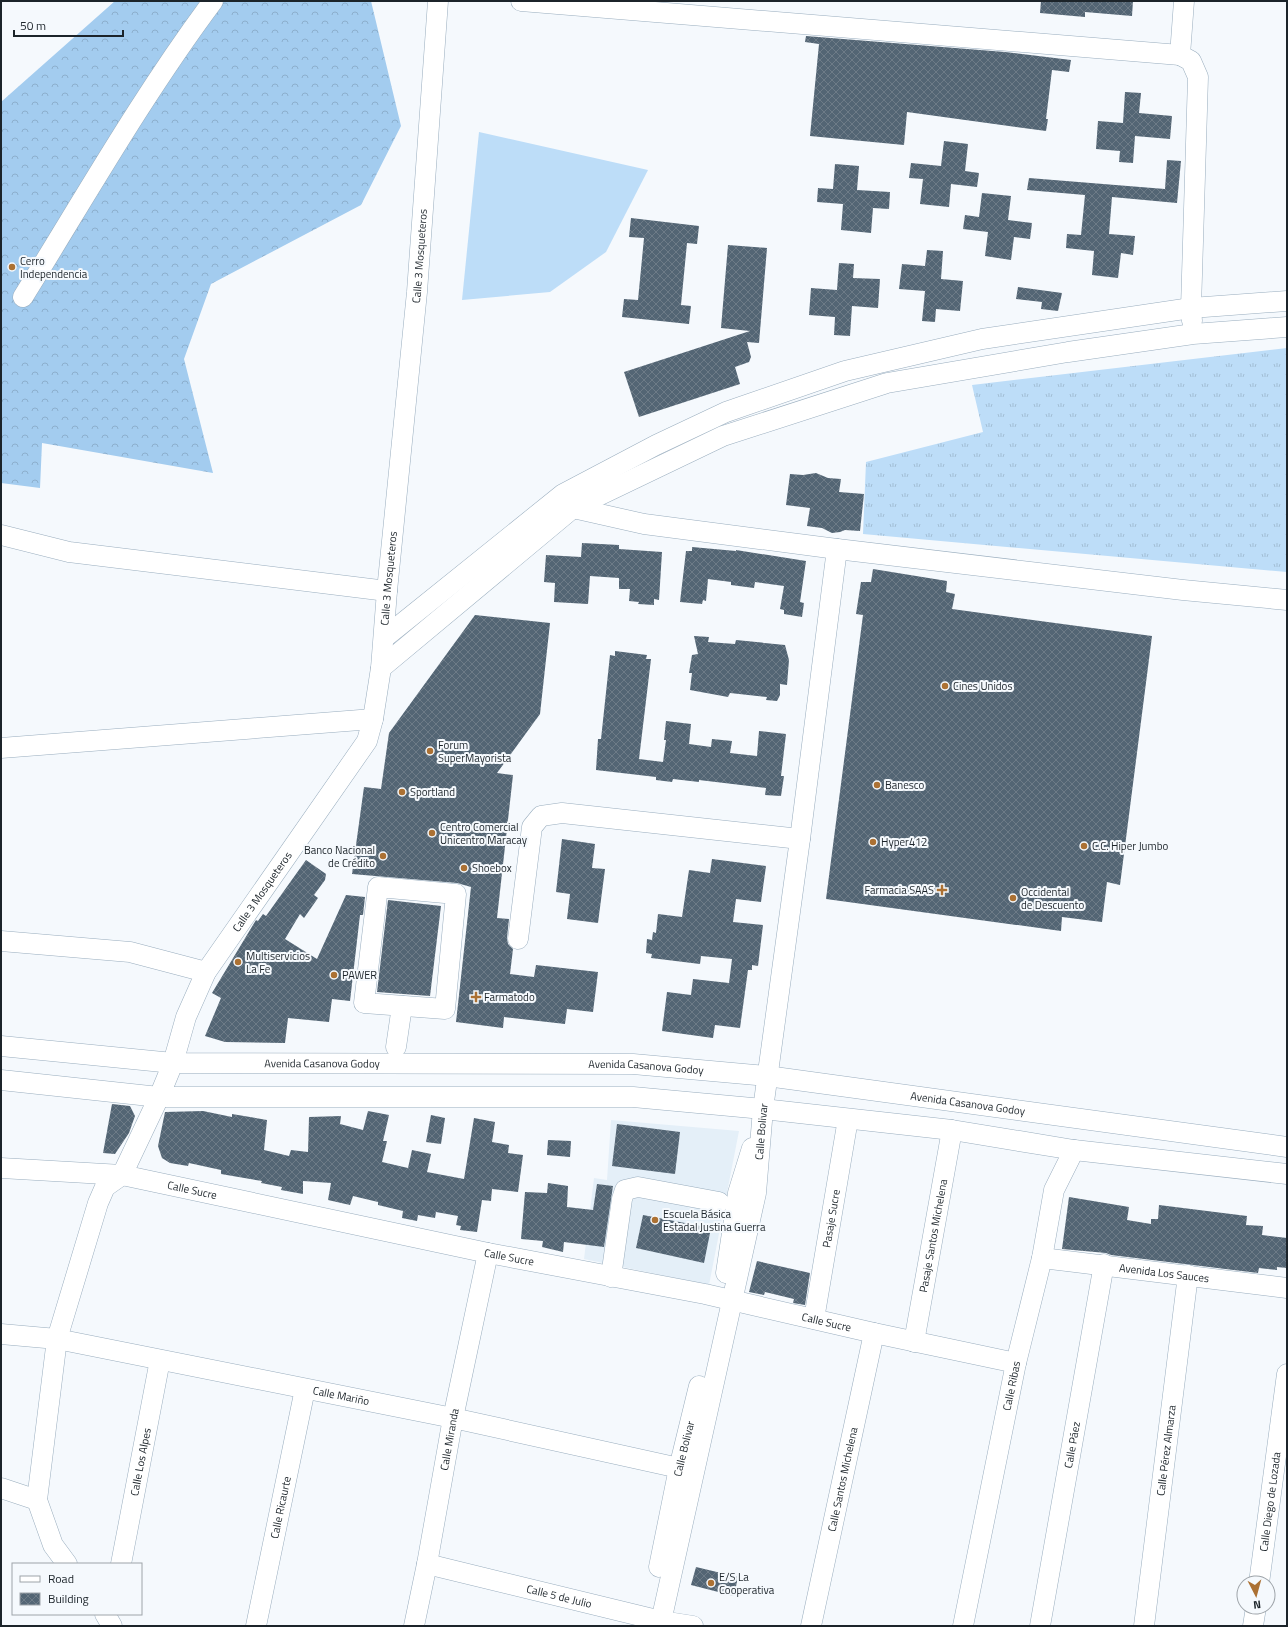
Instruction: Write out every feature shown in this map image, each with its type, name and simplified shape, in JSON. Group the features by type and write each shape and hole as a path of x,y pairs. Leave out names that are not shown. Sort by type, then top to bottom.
{"street":[{"path":"24,297 180,44 213,1"},
{"name":"Calle 3 Mosqueteros","path":"122,1175 159,1097 173,1063 186,1017 206,972 367,741 373,719 381,668 386,591 418,292 438,1"},
{"path":"521,1 1180,55 1191,61 1198,77 1191,308 1193,334"},
{"path":"1180,55 1184,1"},
{"path":"384,638 568,501 656,445 726,412 845,371 982,339 1191,308 1287,301"},
{"path":"381,668 568,501 723,436 887,383 1068,352 1193,334 1287,327"},
{"path":"568,501 644,524 837,549 1183,590 1287,600"},
{"path":"1,535 69,552 386,591"},
{"name":"Calle Bolivar","path":"654,1623 727,1299 738,1193 763,1109 800,839 837,549"},
{"path":"1,748 373,719"},
{"path":"518,939 532,827 541,816 562,813 800,839"},
{"path":"378,887 456,894 445,1009 401,1007 364,1003 378,887"},
{"path":"1,941 130,952 206,972"},
{"path":"397,1039 401,1007"},
{"name":"Avenida Casanova Godoy","path":"1,1046 173,1063 633,1064 768,1076 1287,1147"},
{"path":"1,1080 159,1097 633,1097 763,1109 952,1130 1074,1150 1287,1174"},
{"name":"Pasaje Sucre","path":"814,1319 848,1119"},
{"name":"Pasaje Santos Michelena","path":"914,1342 952,1130"},
{"name":"Calle Ribas","path":"962,1626 1016,1363 1042,1258 1054,1190 1074,1150"},
{"name":"Calle Sucre","path":"1,1168 122,1175 488,1253 727,1299 914,1342 1016,1363"},
{"path":"66,1563 53,1544 37,1500 57,1339 98,1203 105,1187 122,1175"},
{"path":"611,1277 622,1199 626,1190 638,1188 719,1202"},
{"name":"Calle Miranda","path":"414,1626 427,1564 452,1418 488,1253"},
{"name":"Avenida Los Sauces","path":"1042,1258 1104,1264 1287,1288"},
{"name":"Calle Páez","path":"1040,1626 1104,1264"},
{"name":"Calle Pérez Almarza","path":"1144,1626 1188,1275"},
{"name":"Calle Bolivar","path":"654,1623 679,1468 727,1299"},
{"name":"Calle Santos Michelena","path":"811,1626 874,1333"},
{"name":"Calle Mariño","path":"1,1334 57,1339 452,1418 679,1468"},
{"name":"Calle Los Alpes","path":"121,1563 160,1360"},
{"name":"Calle Diego de Lozada","path":"1260,1575 1287,1374"},
{"name":"Calle Ricaurte","path":"256,1626 305,1389"},
{"path":"1,1488 37,1500"},
{"name":"Calle 5 de Julio","path":"427,1564 654,1623 692,1626"},
{"path":"1253,1626 1255,1615"}],"shaded area":[{"name":"Escuela Básica Estadal Justina Guerra","path":"611,1120 739,1131 709,1285 584,1259 594,1178 607,1180"}],"green space":[{"path":"115,1 371,1 401,126 361,205 211,284 184,359 213,473 42,443 40,488 1,483 1,102"},
{"path":"479,132 648,170 606,252 550,292 462,300"},
{"path":"1287,348 1287,572 863,534 866,462 983,432 972,385"}],"building":[{"path":"1041,1 1133,1 1132,16 1085,12 1085,17 1040,13"},
{"path":"806,36 1005,52 1071,60 1069,72 1052,70 1046,131 907,112 904,145 810,136 819,44 805,42"},
{"path":"1125,92 1141,93 1139,113 1172,116 1170,139 1135,136 1133,163 1119,162 1120,151 1096,149 1098,121 1123,123"},
{"path":"944,141 968,144 965,171 979,173 977,187 951,184 949,207 920,204 923,179 909,178 911,163 941,166"},
{"path":"1167,160 1181,161 1177,203 1112,197 1109,234 1135,236 1133,255 1121,253 1118,278 1092,275 1094,251 1066,248 1067,234 1081,235 1085,195 1027,190 1029,178 1165,189"},
{"path":"835,164 859,166 857,190 890,192 889,209 873,208 871,233 841,230 843,204 817,202 818,188 833,189"},
{"path":"982,193 1011,196 1008,220 1032,223 1030,239 1014,237 1011,260 985,256 988,232 963,229 965,215 979,217"},
{"path":"631,218 699,226 697,244 687,243 681,305 691,306 689,324 622,317 624,299 638,300 644,238 629,237"},
{"path":"728,245 767,248 759,343 747,342 751,357 749,362 735,367 740,384 639,417 624,372 750,331 721,328"},
{"path":"927,250 943,251 941,279 963,281 960,311 936,309 935,322 922,321 925,291 899,289 902,264 925,266"},
{"path":"839,263 854,264 853,278 880,279 878,308 852,306 850,336 834,335 835,317 809,315 811,288 837,290"},
{"path":"1018,287 1062,293 1058,311 1041,309 1042,302 1016,299"},
{"path":"816,473 828,478 841,479 839,492 864,494 860,531 845,530 832,533 822,528 807,526 810,508 786,505 790,474 803,475"},
{"path":"582,543 619,545 619,549 662,552 659,600 654,599 654,605 638,604 639,602 629,601 630,589 619,589 619,578 590,576 588,604 554,602 555,583 544,582 546,555 581,557"},
{"path":"692,547 736,550 806,561 800,602 804,603 802,617 784,614 784,610 780,609 784,586 755,582 754,588 731,585 731,582 708,579 706,601 703,600 702,604 680,602 686,551 692,551"},
{"path":"873,569 947,581 946,592 955,594 952,609 1152,636 1120,885 1107,882 1102,922 1062,917 1061,931 826,899 863,615 856,614 861,582 871,582"},
{"name":"Centro Comercial Unicentro Maracay","path":"475,615 550,623 540,714 497,773 513,775 497,918 509,919 507,938 508,944 513,949 510,974 534,977 536,965 598,972 593,1012 567,1009 565,1024 504,1017 503,1028 456,1022 471,887 457,883 352,874 364,787 381,789 389,733"},
{"path":"694,636 709,637 708,642 735,644 736,640 785,645 789,660 787,685 780,684 780,695 777,701 766,700 767,697 730,693 728,697 690,690 692,673 689,673 692,655 698,654"},
{"path":"615,651 647,655 646,659 651,659 639,759 663,762 666,740 664,740 666,721 691,724 689,744 711,747 712,739 732,741 730,753 757,756 759,731 786,734 781,776 784,776 781,796 765,795 766,788 699,780 699,782 673,779 672,782 656,780 656,777 596,770 598,739 601,739 610,655 615,656"},
{"path":"562,839 595,844 592,868 605,869 598,923 567,919 570,894 556,892"},
{"path":"712,859 766,866 761,902 736,899 733,922 763,925 758,966 752,965 752,970 748,970 740,1028 715,1025 713,1038 662,1031 667,992 691,995 693,979 729,983 732,959 701,956 700,964 651,958 652,954 646,953 647,939 652,940 653,932 656,933 658,914 682,917 689,870 710,873"},
{"path":"306,860 326,874 325,880 314,895 318,898 304,918 300,914 285,939 317,959 346,895 365,897 363,915 360,915 350,1001 332,999 329,1022 288,1018 285,1043 225,1042 205,1036 221,998 212,993 256,920 258,921 263,914 266,916"},
{"path":"388,900 441,906 430,996 377,992"},
{"path":"112,1104 130,1106 135,1116 129,1133 115,1154 103,1153"},
{"path":"203,1111 232,1117 232,1114 267,1120 264,1150 289,1156 291,1150 308,1152 309,1117 341,1116 340,1124 363,1130 368,1111 389,1115 383,1141 387,1141 382,1162 408,1168 412,1150 431,1154 427,1172 464,1179 474,1118 495,1122 492,1142 509,1145 508,1153 523,1155 518,1192 492,1189 491,1201 482,1200 477,1232 460,1230 461,1226 456,1225 458,1216 436,1212 435,1218 418,1215 417,1221 402,1218 403,1211 378,1205 378,1202 353,1196 350,1205 328,1200 331,1183 303,1181 303,1194 281,1190 282,1187 261,1183 262,1181 221,1174 221,1170 189,1163 188,1166 170,1163 162,1158 158,1146 165,1112"},
{"path":"431,1115 445,1118 441,1144 426,1142"},
{"path":"617,1124 680,1132 675,1174 612,1166"},
{"path":"548,1140 571,1141 570,1157 547,1155"},
{"path":"548,1183 568,1186 567,1207 593,1210 597,1184 613,1186 604,1247 564,1242 563,1252 542,1247 543,1241 521,1239 525,1192 547,1193"},
{"path":"1069,1197 1129,1207 1127,1220 1151,1224 1151,1219 1158,1219 1159,1205 1247,1216 1246,1225 1263,1226 1262,1235 1287,1238 1287,1268 1277,1267 1277,1270 1259,1268 1258,1273 1111,1255 1106,1253 1062,1249"},
{"path":"643,1215 711,1228 704,1263 636,1248"},
{"path":"757,1261 810,1273 805,1305 793,1303 794,1299 765,1292 764,1295 749,1292"},
{"path":"696,1567 738,1577 734,1596 691,1585"}],"place":[{"name":"Cerro Independencia","path":"12,267"},
{"name":"Cines Unidos","path":"945,686"},
{"name":"Forum SuperMayorista","path":"430,751"},
{"name":"Banesco","path":"877,785"},
{"name":"Sportland","path":"402,792"},
{"name":"Centro Comercial Unicentro Maracay","path":"432,833"},
{"name":"Hyper412","path":"873,842"},
{"name":"C.C. Hiper Jumbo","path":"1084,846"},
{"name":"Banco Nacional de Crédito","path":"383,856"},
{"name":"Shoebox","path":"464,868"},
{"name":"Farmacia SAAS","path":"942,890"},
{"name":"Occidental de Descuento","path":"1013,898"},
{"name":"Multiservicios La Fe","path":"238,962"},
{"name":"PAWER","path":"334,975"},
{"name":"Farmatodo","path":"476,997"},
{"name":"Escuela Básica Estadal Justina Guerra","path":"655,1220"},
{"name":"E/S La Cooperativa","path":"711,1583"}]}
